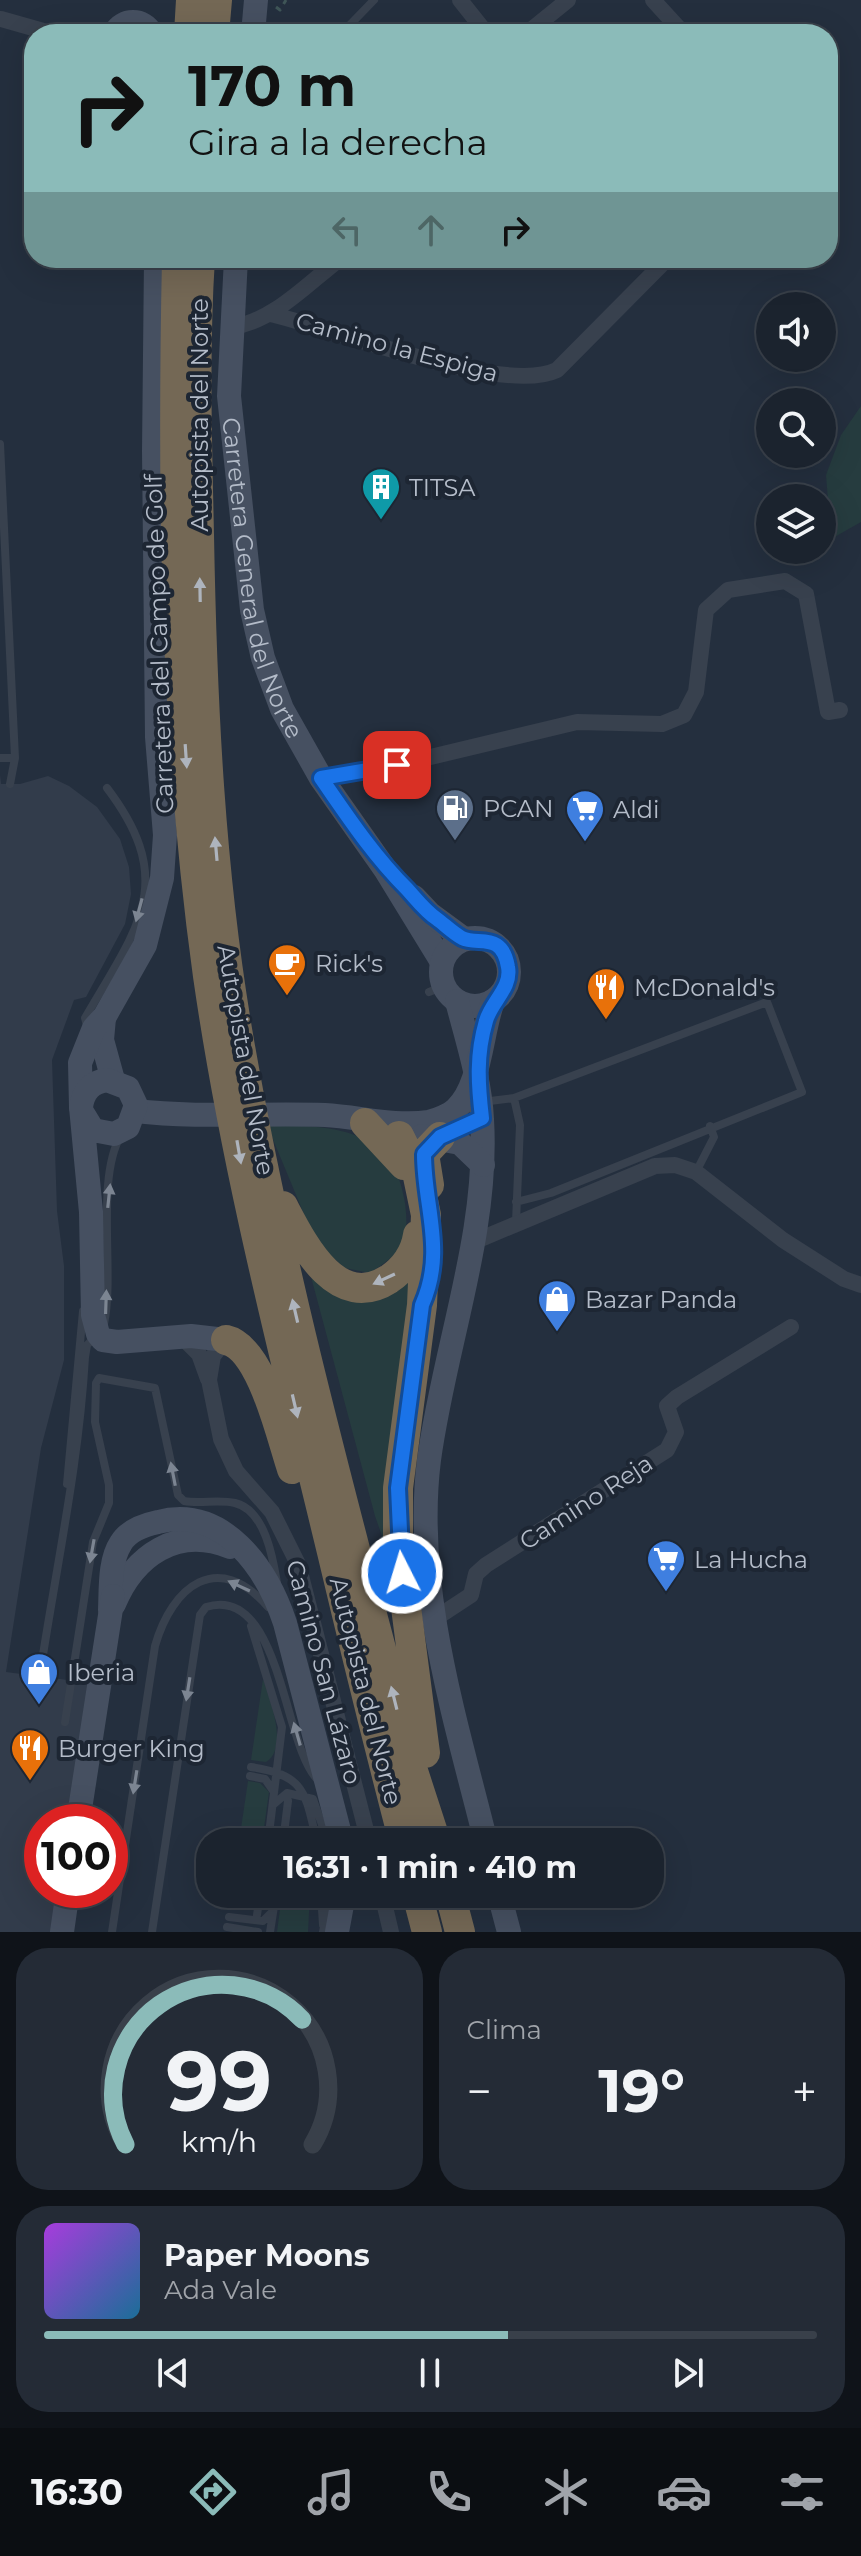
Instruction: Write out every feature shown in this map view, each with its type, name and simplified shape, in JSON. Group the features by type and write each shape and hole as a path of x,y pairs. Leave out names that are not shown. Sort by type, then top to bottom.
{"highway":[{"path":"190,24 191,0"},
{"path":"215,24 217,0"},
{"name":"Autopista del Norte","path":"177,268 173,421 180,668 188,790 208,973 246,1188 341,1603 400,1828"},
{"name":"Autopista del Norte","path":"200,268 197,435 201,654 208,765 227,953 266,1175 296,1313 404,1738 432,1828"},
{"path":"266,1175 311,1258 335,1280 359,1287 381,1284 402,1271 416,1248 419,1224 406,1167 367,1123"},
{"path":"367,1123 417,1172 426,1215 422,1305 398,1488 398,1546 433,1828"},
{"path":"422,1305 430,1287 435,1242 424,1154 440,1137"},
{"path":"226,1340 247,1353 260,1377 321,1560 341,1603"},
{"path":"421,1908 427,1932"},
{"path":"454,1908 460,1932"}],"main road":[{"path":"255,24 256,0"},
{"path":"123,24 143,19"},
{"name":"Carretera del Campo de Golf","path":"98,1334 93,1315 91,1212 78,1075 90,1037 105,1016 153,925 165,835 157,737 156,268"},
{"name":"Carretera General del Norte","path":"235,268 229,396 252,610 263,658 282,709 321,778 385,869 443,986 476,1071 483,1165 429,1462 427,1543 436,1618 483,1828"},
{"name":"Carretera General del Norte","path":"385,869 430,914 464,939"},
{"path":"464,939 487,940 504,954 508,963 507,983 493,1001 475,1006 443,986 447,952 464,939"},
{"name":"Carretera General del Norte","path":"476,1071 493,1001"},
{"name":"Carretera del Campo de Golf","path":"105,1016 102,1040 113,1080"},
{"path":"132,1119 132,1093 113,1080 100,1081 89,1088 81,1110 89,1127 98,1133 114,1134 132,1119 176,1116 367,1123 431,1122 454,1112 465,1099 476,1071"},
{"path":"440,1137 481,1110"},
{"path":"367,1123 460,1143 483,1165"},
{"path":"98,1334 109,1342 182,1337 226,1340"},
{"path":"81,1804 109,1614 135,1568 167,1544 204,1539 247,1555 274,1592 339,1828"},
{"path":"62,1932 65,1908"},
{"path":"328,1931 338,1908"},
{"path":"503,1908 509,1932"}],"street":[{"path":"460,0 479,24"},
{"path":"543,24 568,0"},
{"path":"653,0 675,24"},
{"path":"0,10 0,21 24,27"},
{"path":"232,327 251,325 270,314 328,268"},
{"name":"Camino la Espiga","path":"270,314 460,367 508,377 546,375 557,370 658,268"},
{"path":"321,778 397,765 577,722 662,724 684,715 696,692 706,610 728,590 785,581 806,594 828,712 840,710"},
{"path":"471,1243 655,1166 675,1165 696,1172 783,1240 844,1279 861,1285"},
{"path":"477,1209 515,1222"},
{"name":"Camino Reja","path":"436,1618 471,1595 476,1574 486,1565 667,1450 676,1432 667,1406 677,1397 791,1327"},
{"name":"Camino San Lázaro","path":"182,1337 199,1354 209,1380 229,1461 272,1512 298,1564 365,1828"},
{"path":"209,1380 213,1356 226,1340"},
{"path":"385,1908 391,1932"}],"lane":[{"path":"351,24 374,0"},
{"path":"0,444 15,758 10,784"},
{"path":"0,758 15,758"},
{"path":"90,1037 85,1018 132,937 147,872 132,820 107,788"},
{"path":"481,1110 767,1002 802,1092 551,1193 516,1202"},
{"path":"514,1098 520,1125 515,1222"},
{"path":"67,1497 77,1464 87,1345 98,1334 107,1311 108,1201 116,1144 132,1119"},
{"path":"696,1172 714,1137 709,1124"},
{"path":"40,1674 67,1497 82,1320 92,1280"},
{"path":"65,1722 93,1542 109,1503 109,1485 95,1422 96,1383 99,1378 155,1388 178,1495 190,1502 236,1503 256,1518 276,1574 285,1623"},
{"path":"82,1422 95,1422"},
{"path":"112,1932 155,1646 172,1604 186,1588 203,1581 223,1579 244,1586 258,1596 276,1619 297,1670"},
{"path":"152,1932 200,1615 206,1607 223,1606 240,1611 265,1643 280,1677 307,1767 333,1801"},
{"path":"251,1625 281,1716 270,1828"},
{"path":"274,1800 269,1782 251,1771 278,1771 289,1775 305,1795 317,1803 324,1828"},
{"path":"274,1800 283,1794 305,1795"},
{"path":"305,1795 313,1828"},
{"path":"285,1828 288,1801"},
{"path":"257,1915 258,1908"},
{"path":"270,1932 274,1908"},
{"path":"324,1908 328,1931"},
{"path":"328,1931 329,1908"},
{"path":"258,1932 228,1922 263,1921 273,1911"}],"path":[{"path":"277,0 275,6 280,10 286,0"}],"shaded area":[{"path":"0,775 1,784 20,784 48,776 69,786 97,807 120,839 129,867 131,894 125,924 86,997 74,1000 52,1060 57,1211 64,1266 64,1360 41,1448 6,1672 106,1685 89,1804 24,1804 24,1908 72,1908 69,1932 0,1932"}],"green space":[{"path":"861,406 861,522 836,536 836,484 827,484 826,475 829,468 836,468 836,448 841,435"},
{"path":"267,1125 336,1130 373,1145 388,1158 399,1178 406,1217 405,1237 390,1259 370,1273 345,1268 316,1243"},
{"path":"414,1270 389,1556 375,1516 310,1273 339,1295"},
{"path":"263,1679 277,1735 273,1755 266,1762 251,1760"},
{"path":"248,1781 260,1783 269,1792 264,1828 241,1828"},
{"path":"280,1908 309,1908 308,1932 277,1932"}],"place":[{"name":"TITSA","path":"381,521"},
{"name":"PCAN","path":"455,842"},
{"name":"Aldi","path":"585,843"},
{"name":"Rick's","path":"287,997"},
{"name":"McDonald's","path":"606,1021"},
{"name":"Bazar Panda","path":"557,1333"},
{"name":"La Hucha","path":"666,1593"},
{"name":"Iberia","path":"39,1706"},
{"name":"Burger King","path":"30,1782"}],"route":[{"path":"397,765 321,778 385,869 430,914 464,939 487,940 497,946 508,963 509,973 502,992 493,1001 479,1047 476,1071 482,1118 440,1137 424,1154 435,1242 430,1287 422,1305 398,1488 398,1546 402,1573"}]}
